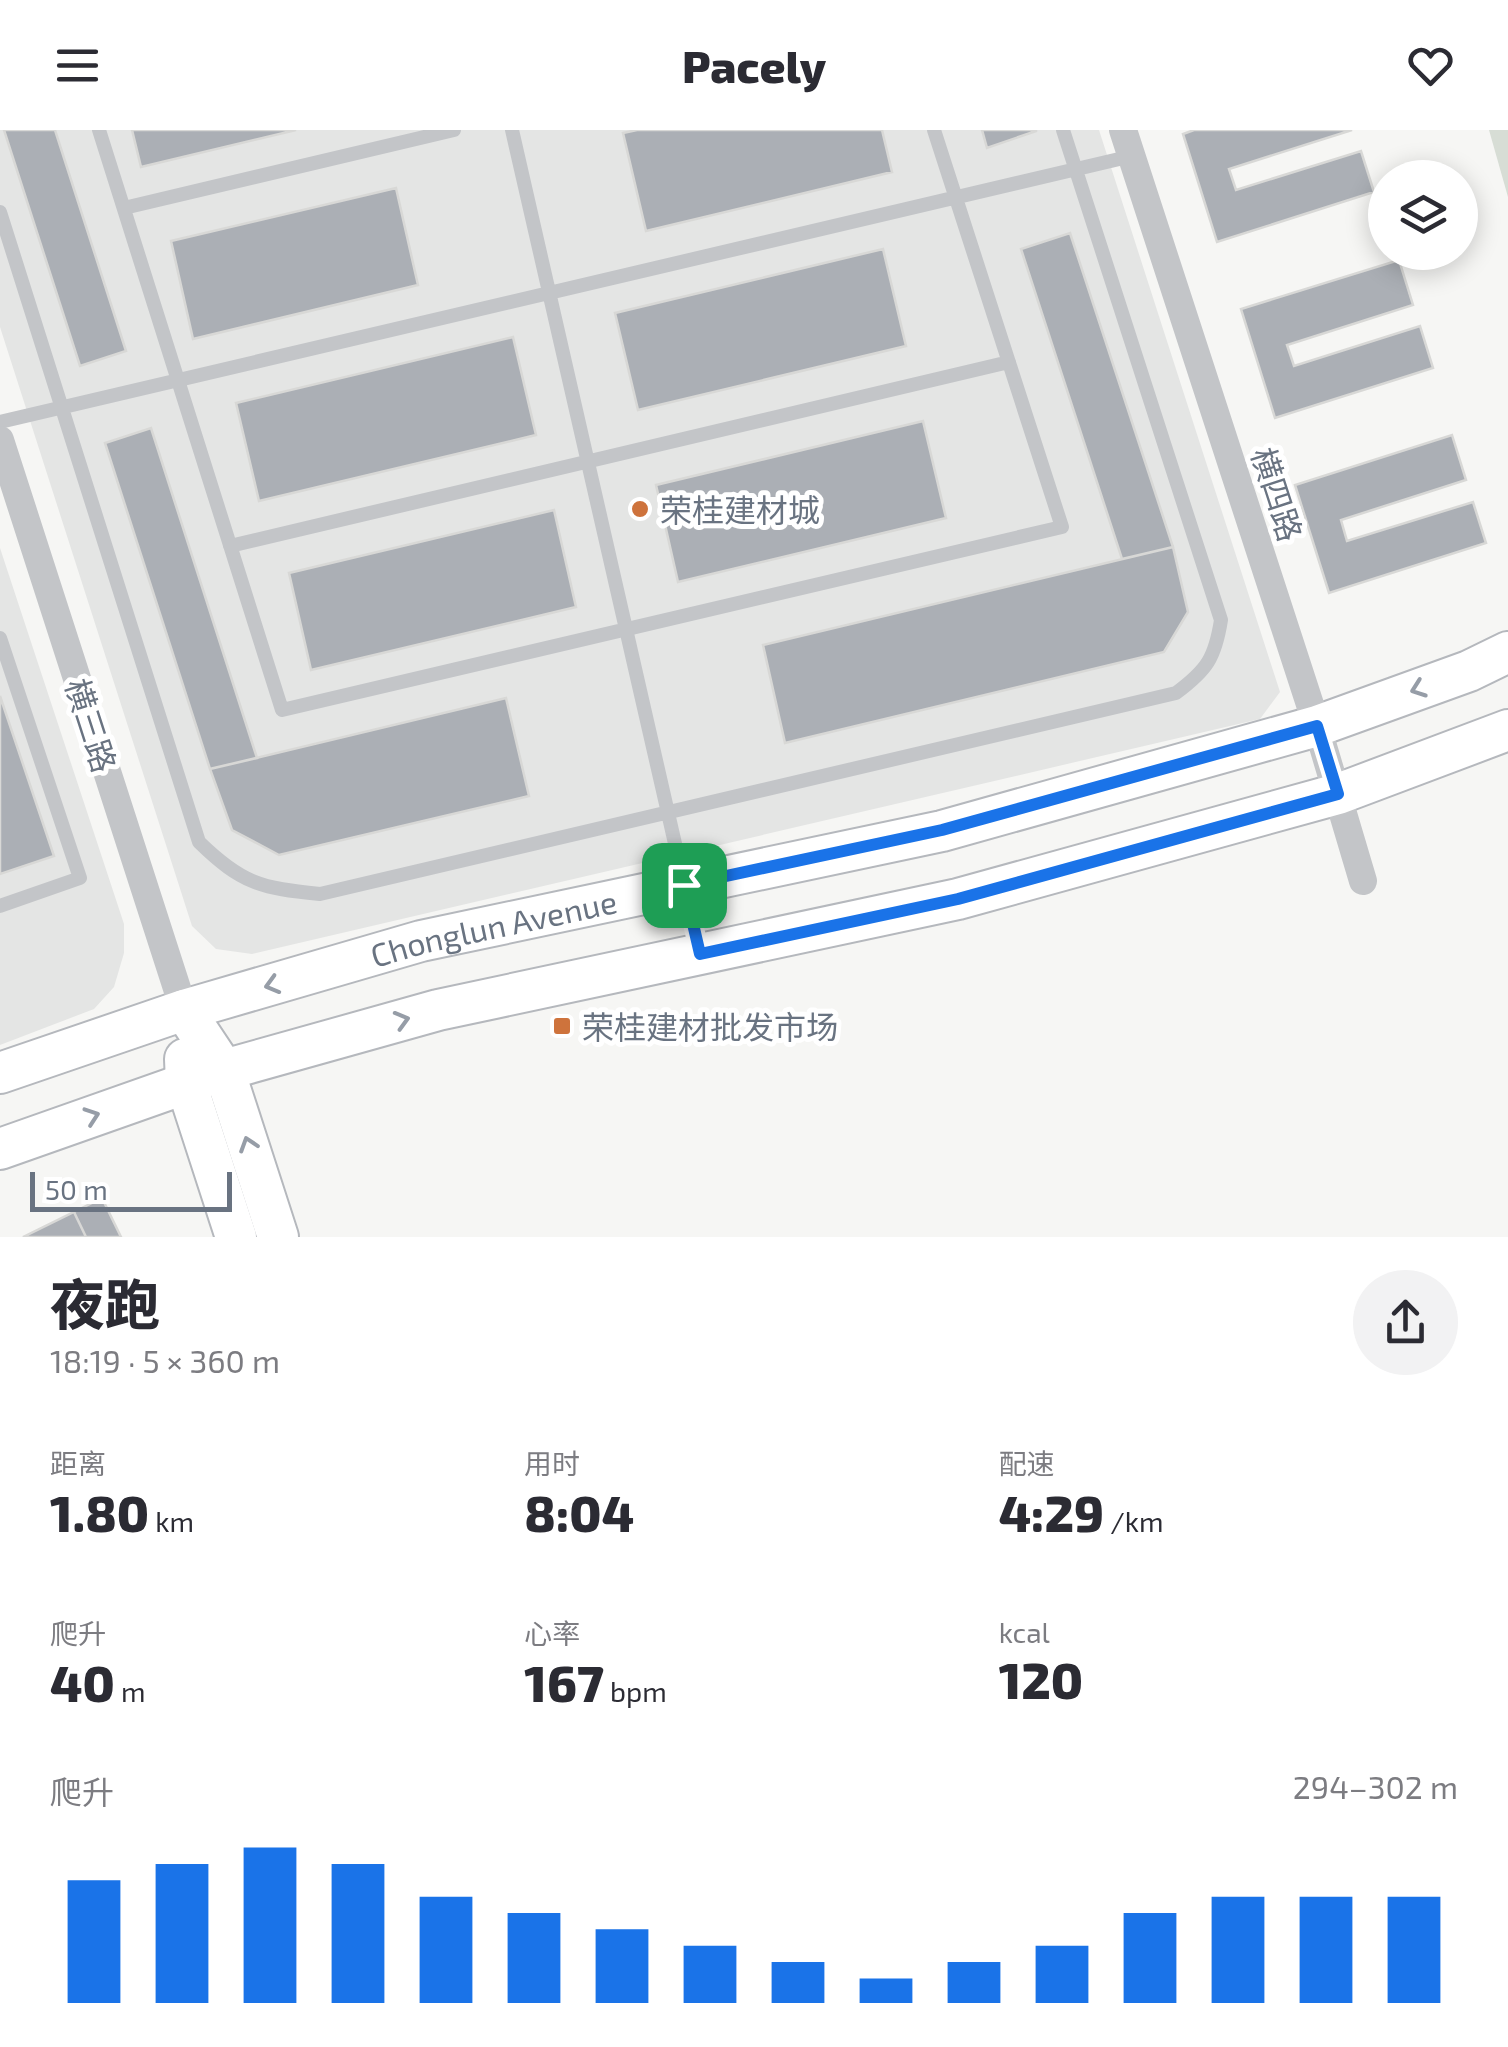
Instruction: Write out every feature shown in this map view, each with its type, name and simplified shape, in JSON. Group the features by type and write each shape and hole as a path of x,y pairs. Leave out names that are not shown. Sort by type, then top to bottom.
{"main road":[{"name":"Chonglun Avenue","path":"0,1073 184,1010 421,941 942,830 1317,726 1508,652"},
{"name":"Chonglun Avenue","path":"0,1148 224,1070 438,1010 958,899 1338,794 1508,730"},
{"name":"横三路","path":"184,1010 224,1070 278,1237"},
{"name":"横三路","path":"184,1010 186,1083 236,1237"}],"street":[{"name":"横四路","path":"1127,143 1317,726 1363,880"},
{"name":"横三路","path":"0,440 184,1010"}],"lane":[{"path":"99,130 282,710 1062,527 934,130"},
{"path":"124,208 454,130"},
{"path":"512,130 700,954"},
{"path":"0,212 199,842 227,870 270,889 320,894 1176,693 1202,674 1216,650 1221,620 1062,130"},
{"path":"0,422 1076,170 1127,143"},
{"path":"230,546 1009,362"},
{"path":"0,638 80,878 0,906"}],"shaded area":[{"name":"荣桂建材城","path":"0,130 1099,130 1280,692 1260,719 252,954 216,949 192,926 0,327"},
{"path":"1489,130 1508,130 1508,197"},
{"path":"0,548 124,924 124,953 114,987 94,1009 0,1045"}],"building":[{"path":"4,130 55,130 126,351 80,366"},
{"path":"132,130 296,130 141,167"},
{"path":"882,130 892,172 646,231 623,133"},
{"path":"982,130 1036,130 1036,131 987,148"},
{"path":"1194,130 1352,130 1229,169 1236,190 1361,151 1368,173 1368,194 1217,242 1183,134"},
{"path":"396,188 418,285 193,339 171,241"},
{"path":"1070,233 1173,547 1122,559 1021,249"},
{"path":"883,249 906,346 638,410 615,313"},
{"path":"1368,270 1402,270 1413,305 1287,345 1294,366 1420,326 1433,368 1275,418 1241,309"},
{"path":"513,337 536,435 259,501 236,403"},
{"path":"923,421 946,518 678,582 656,485"},
{"path":"151,428 257,758 210,769 105,443"},
{"path":"1452,435 1466,480 1341,520 1347,541 1473,502 1486,543 1329,593 1295,485"},
{"path":"554,510 576,607 311,670 289,573"},
{"path":"1173,547 1188,612 1164,652 785,743 763,645"},
{"path":"0,696 54,856 0,874"},
{"path":"506,698 529,796 279,855 232,830 210,769"},
{"path":"102,1198 121,1237 86,1237 74,1212"},
{"path":"74,1212 86,1237 23,1237"}],"place":[{"name":"荣桂建材城","path":"640,509"},
{"name":"荣桂建材批发市场","path":"562,1026"}],"route":[{"path":"1317,726 1338,794 958,899 700,954 684,885 942,830 1317,726"}]}
